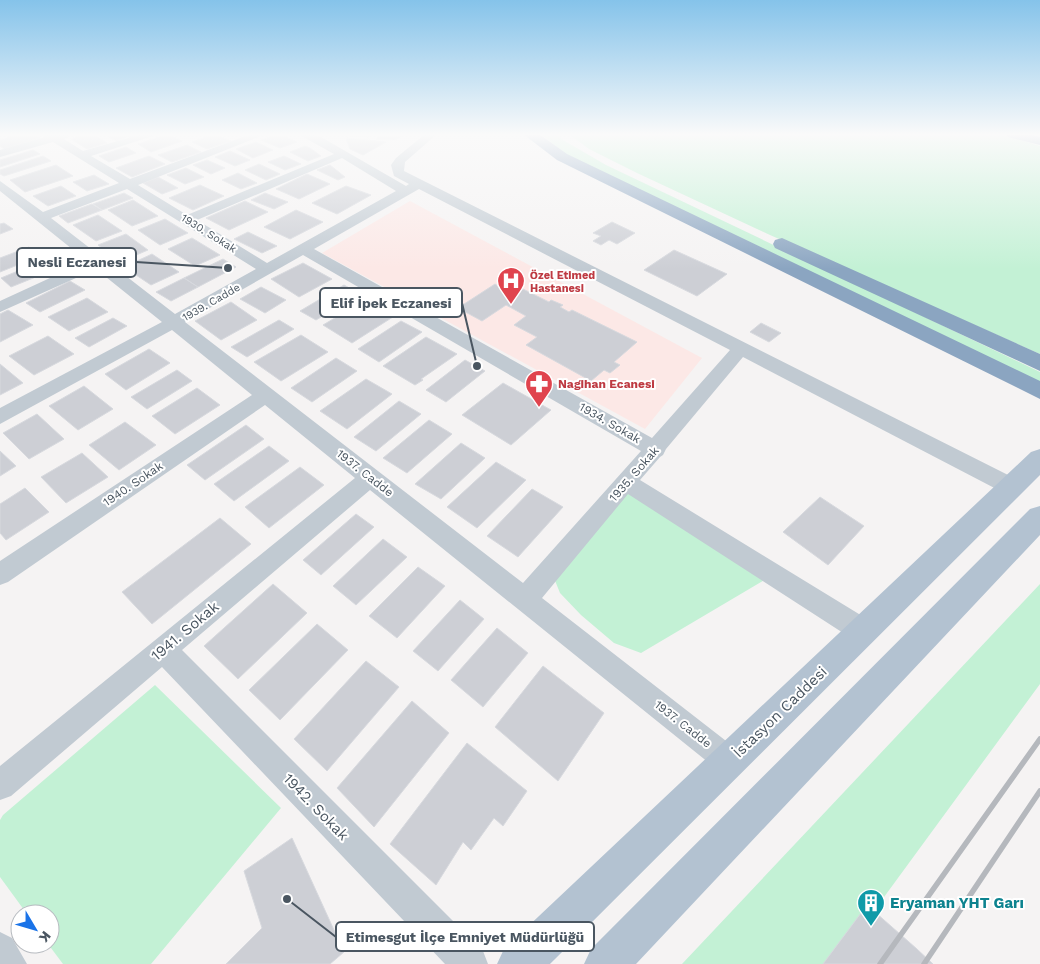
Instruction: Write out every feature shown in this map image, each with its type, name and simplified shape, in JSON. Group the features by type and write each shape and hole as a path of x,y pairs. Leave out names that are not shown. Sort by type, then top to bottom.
{"highway":[{"path":"607,179 1040,391"},
{"path":"640,179 1040,362"}],"main road":[{"name":"İstasyon Caddesi","path":"519,964 1040,460"},
{"path":"606,964 1040,517"}],"street":[{"name":"1930. Sokak","path":"120,179 267,270"},
{"path":"41,217 141,179"},
{"path":"186,220 284,179"},
{"path":"383,179 413,187 742,348 1012,487"},
{"path":"404,179 413,187"},
{"name":"1937. Cadde","path":"0,185 730,761"},
{"name":"1939. Cadde","path":"0,417 174,322 413,187"},
{"name":"1934. Sokak","path":"303,249 656,450"},
{"path":"0,306 98,262"},
{"name":"1935. Sokak","path":"525,600 742,348"},
{"name":"1940. Sokak","path":"0,574 266,395"},
{"name":"1941. Sokak","path":"0,785 371,477"},
{"path":"627,483 863,631"},
{"name":"1942. Sokak","path":"162,649 470,964"},
{"path":"0,950 9,964"}],"shaded area":[{"name":"Özel Etimed Hastanesi","path":"410,201 702,358 645,429 322,253"}],"green space":[{"path":"616,179 635,179 1040,372 1040,388"},
{"path":"650,179 1040,179 1040,354 770,235"},
{"path":"630,490 768,578 641,653 614,643 581,615 560,593 554,578"},
{"path":"1040,584 1040,684 835,964 682,964"},
{"path":"155,685 281,808 151,964 63,964 56,954 60,954 60,904 20,904 0,877 0,820 3,815"}],"building":[{"path":"13,179 64,179 25,192 10,180"},
{"path":"82,179 101,179 109,184 87,191 73,182"},
{"path":"153,179 162,179 178,188 162,194 143,183"},
{"path":"175,179 199,179 185,184"},
{"path":"249,179 257,183 241,189 222,180"},
{"path":"297,179 318,179 330,184 299,199 276,189"},
{"path":"200,185 224,196 193,210 169,198"},
{"path":"61,186 76,196 48,206 33,196"},
{"path":"346,186 371,195 337,214 312,203"},
{"path":"124,193 133,198 102,210 93,204"},
{"path":"265,193 288,202 274,209 251,200"},
{"path":"133,200 158,216 132,226 108,210"},
{"path":"245,201 268,212 229,230 206,218"},
{"path":"92,204 102,210 68,223 59,216"},
{"path":"296,210 323,222 290,239 264,227"},
{"path":"98,215 122,231 96,241 73,225"},
{"path":"165,219 188,233 160,245 138,230"},
{"path":"612,222 635,233 617,244 609,240 601,245 593,241 601,236 593,233"},
{"path":"4,223 13,229 0,234 0,224"},
{"path":"248,232 277,246 262,253 234,239"},
{"path":"126,234 148,250 120,262 98,245"},
{"path":"192,238 220,255 195,266 168,249"},
{"path":"29,247 40,256 0,272 0,258"},
{"path":"674,250 727,274 697,296 644,270"},
{"path":"152,254 179,272 151,285 124,267"},
{"path":"47,259 58,268 11,287 1,278"},
{"path":"223,259 236,267 198,287 184,278"},
{"path":"303,263 332,279 299,297 271,279"},
{"path":"184,278 198,287 171,301 156,292"},
{"path":"70,281 85,290 40,312 26,303"},
{"path":"507,281 549,302 551,300 563,305 560,307 569,312 572,310 637,342 614,362 620,365 610,373 604,370 591,381 526,345 537,337 514,325 526,316 506,305 482,321 458,308 495,284 498,286"},
{"path":"344,285 360,294 316,320 300,311"},
{"path":"261,287 286,300 265,313 240,299"},
{"path":"87,298 108,312 69,331 48,317"},
{"path":"367,299 396,315 352,343 323,325"},
{"path":"231,302 257,320 221,340 195,321"},
{"path":"8,310 33,325 0,342 0,314"},
{"path":"113,318 127,326 89,347 75,338"},
{"path":"279,320 294,329 247,357 231,347"},
{"path":"401,321 422,332 379,362 358,349"},
{"path":"761,323 781,333 769,342 750,332"},
{"path":"301,335 328,352 281,381 254,362"},
{"path":"48,336 74,354 34,375 9,356"},
{"path":"426,337 457,354 415,385 383,366"},
{"path":"149,349 170,363 126,390 105,374"},
{"path":"336,358 357,371 312,402 291,388"},
{"path":"465,360 485,371 446,402 426,390"},
{"path":"0,364 23,383 0,395"},
{"path":"177,370 192,381 147,409 131,397"},
{"path":"366,379 392,394 347,429 320,411"},
{"path":"503,383 551,410 511,445 462,415"},
{"path":"84,386 113,409 78,430 49,406"},
{"path":"197,388 220,405 175,434 152,416"},
{"path":"399,401 421,414 376,451 354,437"},
{"path":"37,414 64,439 29,459 3,433"},
{"path":"429,420 452,434 407,473 383,458"},
{"path":"125,422 156,445 119,470 89,445"},
{"path":"246,425 264,439 205,480 187,465"},
{"path":"461,443 485,458 441,499 415,484"},
{"path":"269,446 289,461 234,501 214,484"},
{"path":"0,451 16,466 0,476"},
{"path":"82,453 108,477 66,503 41,477"},
{"path":"496,462 526,480 477,528 447,507"},
{"path":"300,467 324,485 269,528 245,507"},
{"path":"25,488 49,512 6,540 0,533 0,504"},
{"path":"532,489 563,507 518,557 487,536"},
{"path":"820,497 864,526 828,565 783,532"},
{"path":"356,514 374,527 321,575 303,560"},
{"path":"220,518 251,544 152,624 122,592"},
{"path":"383,539 407,557 356,605 333,586"},
{"path":"418,567 445,586 397,638 369,616"},
{"path":"273,584 307,613 238,679 204,646"},
{"path":"460,600 484,619 438,671 413,651"},
{"path":"317,624 348,650 280,720 249,690"},
{"path":"497,628 528,653 483,707 451,680"},
{"path":"366,661 399,687 327,771 294,739"},
{"path":"543,666 604,713 558,781 495,727"},
{"path":"412,701 449,733 374,827 337,788"},
{"path":"467,743 527,791 503,826 494,818 471,850 463,842 436,885 390,844"},
{"path":"292,838 344,952 330,964 226,964 262,928 244,871"},
{"name":"Eryaman YHT Garı","path":"867,905 917,949 933,964 823,964"}],"railway":[{"path":"880,964 1040,739"},
{"path":"924,964 1040,791"}],"place":[{"name":"Nesli Eczanesi","path":"228,268"},
{"name":"Özel Etimed Hastanesi","path":"511,305"},
{"name":"Elif İpek Eczanesi","path":"477,366"},
{"name":"Nagihan Ecanesi","path":"539,408"},
{"name":"Etimesgut İlçe Emniyet Müdürlüğü","path":"287,899"},
{"name":"Eryaman YHT Garı","path":"871,927"}]}
